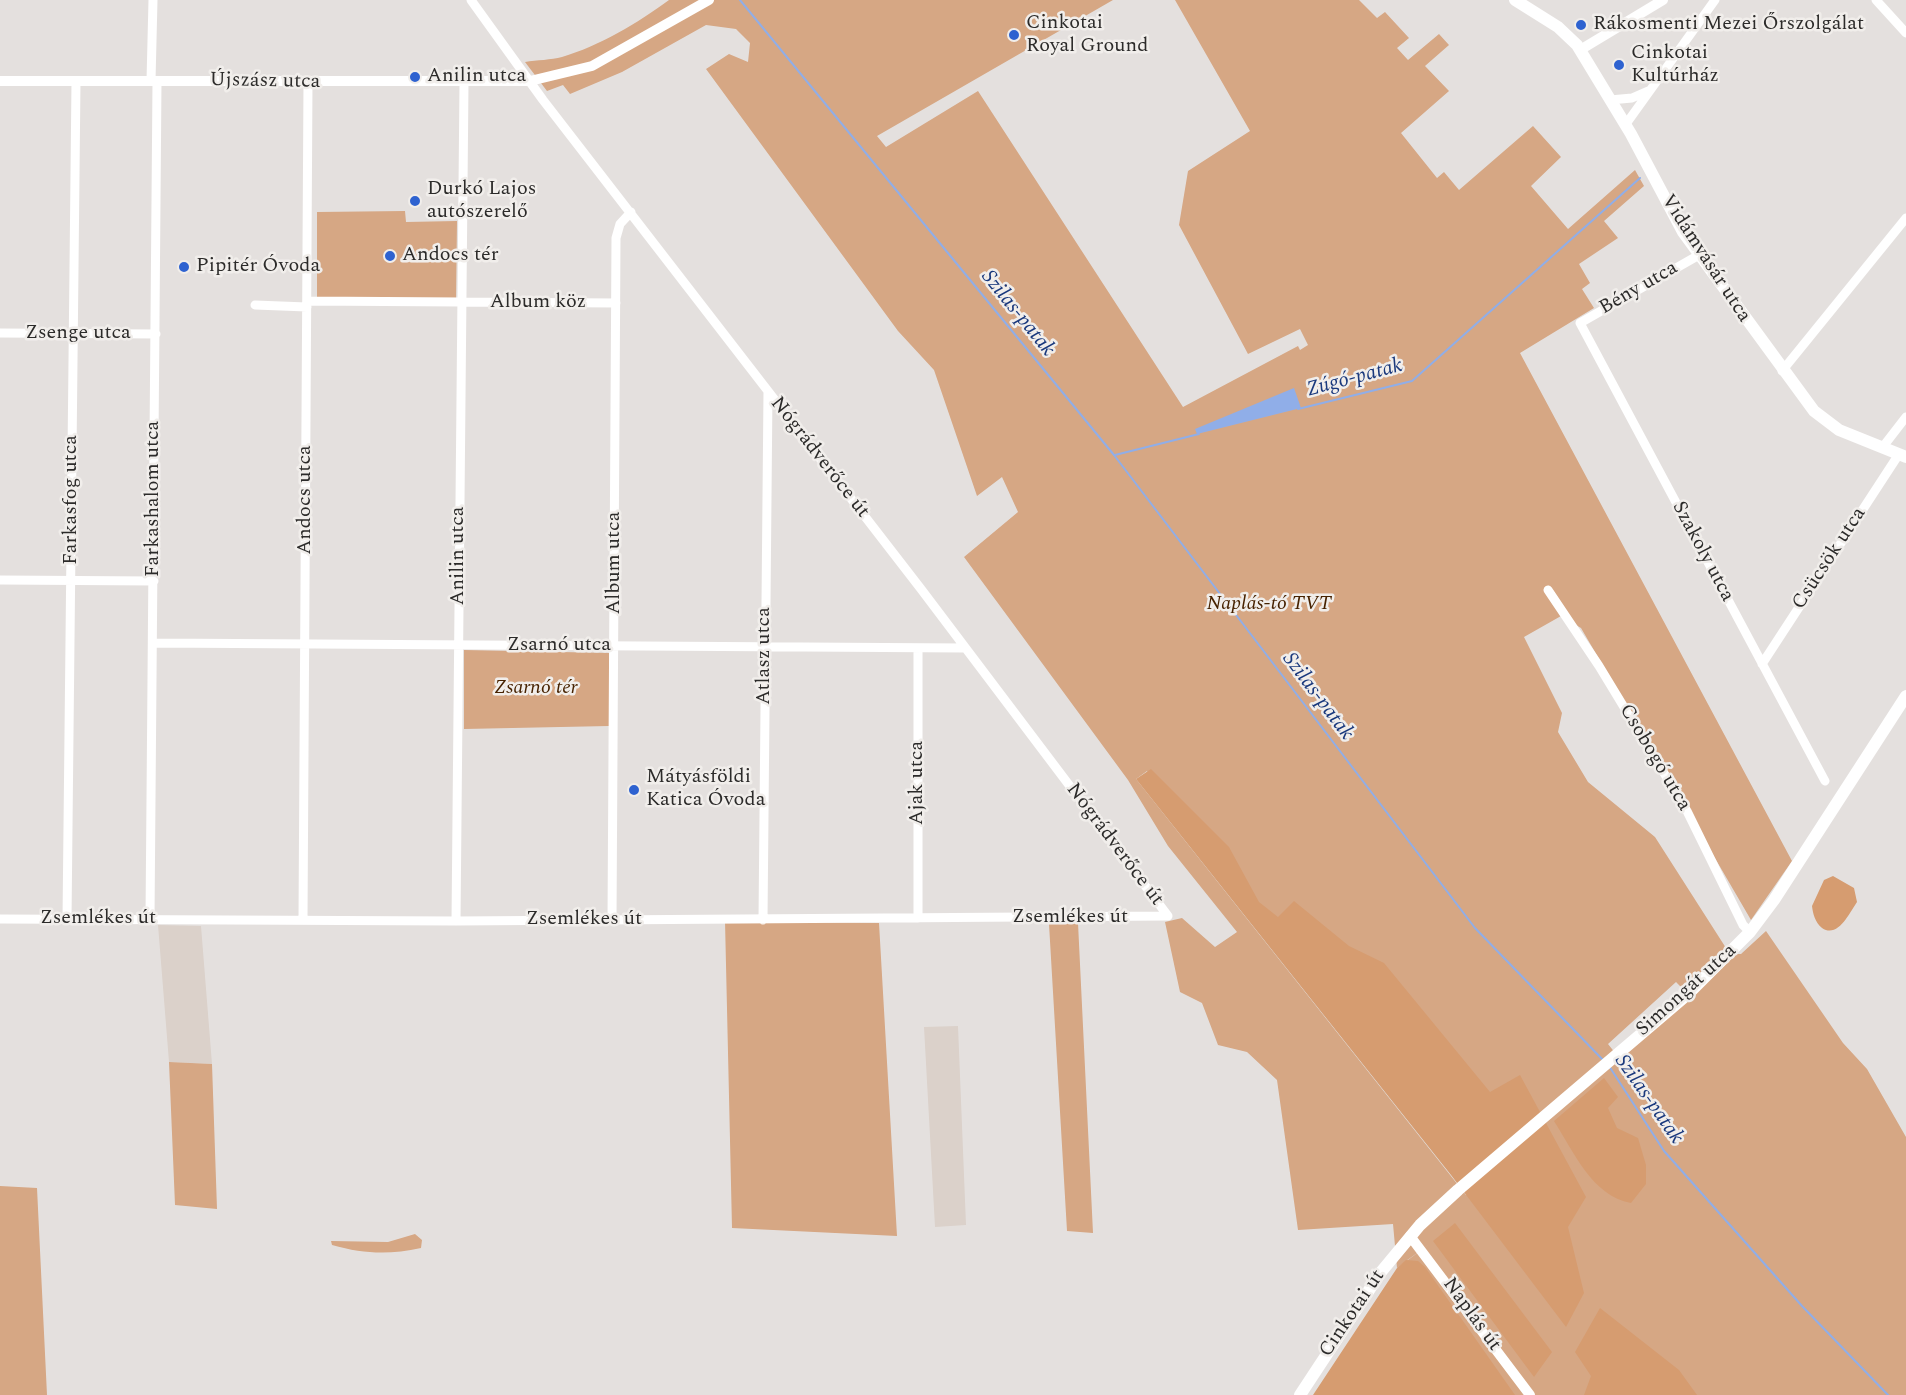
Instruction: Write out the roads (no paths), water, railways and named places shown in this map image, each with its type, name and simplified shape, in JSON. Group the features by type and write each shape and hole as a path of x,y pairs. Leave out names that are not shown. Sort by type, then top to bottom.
{"main road":[{"name":"Vidámvásár utca","path":"1515,0 1558,27 1580,50 1626,124 1672,214 1782,371 1824,421 1902,456"},
{"name":"Simongát utca","path":"1410,1236 1458,1190 1688,994 1750,932 1780,891 1906,696"},
{"name":"Cinkotai út","path":"1300,1395 1381,1272 1410,1236"}],"street":[{"name":"Farkashalom utca","path":"150,918 156,334 153,0"},
{"name":"Nógrádverőce út","path":"471,0 530,81 1168,916"},
{"name":"Újszász utca","path":"0,81 464,83 530,81 591,66 709,0"},
{"path":"1580,50 1664,0"},
{"path":"1626,124 1715,0"},
{"path":"1876,0 1906,33"},
{"name":"Farkasfog utca","path":"67,919 76,81"},
{"name":"Andocs utca","path":"303,919 308,82"},
{"name":"Anilin utca","path":"456,921 464,83"},
{"path":"1610,99 1632,98 1650,90"},
{"name":"Album utca","path":"612,919 617,230 631,212"},
{"path":"1782,371 1906,218"},
{"name":"Bény utca","path":"1580,323 1699,255"},
{"path":"255,305 461,303"},
{"name":"Album köz","path":"461,303 616,303"},
{"name":"Szakoly utca","path":"1580,323 1825,781"},
{"name":"Zsenge utca","path":"0,333 156,334"},
{"name":"Atlasz utca","path":"763,920 768,392"},
{"path":"1882,448 1906,417"},
{"name":"Csücsök utca","path":"1762,664 1902,456"},
{"path":"0,580 154,581"},
{"name":"Csobogó utca","path":"1548,590 1599,666 1687,811 1743,925 1750,932"},
{"name":"Zsarnó utca","path":"154,643 965,648"},
{"name":"Ajak utca","path":"918,648 918,918"},
{"name":"Zsemlékes út","path":"0,920 150,918 456,921 763,920 1168,916"},
{"name":"Naplás út","path":"1410,1236 1530,1395"}],"water":[{"path":"1294,388 1301,408 1197,434 1195,429"}],"waterway":[{"name":"Szilas-patak","path":"740,0 1114,455 1475,928 1603,1060"},
{"name":"Zúgó-patak","path":"1298,409 1412,381 1640,178"},
{"name":"Zúgó-patak","path":"1115,455 1199,434"},
{"name":"Szilas-patak","path":"1609,1066 1664,1151 1802,1306 1888,1395"}],"place":[{"name":"Rákosmenti Mezei Őrszolgálat","path":"1581,25"},
{"name":"Cinkotai Royal Ground","path":"1014,35"},
{"name":"Cinkotai Kultúrház","path":"1619,65"},
{"name":"Anilin utca","path":"415,77"},
{"name":"Durkó Lajos autószerelő","path":"415,201"},
{"name":"Andocs tér","path":"390,256"},
{"name":"Pipitér Óvoda","path":"184,267"},
{"name":"Mátyásföldi Katica Óvoda","path":"634,790"}],"park label":[{"name":"Naplás-tó TVT","path":"1269,605"},
{"name":"Zsarnó tér","path":"536,689"}]}
